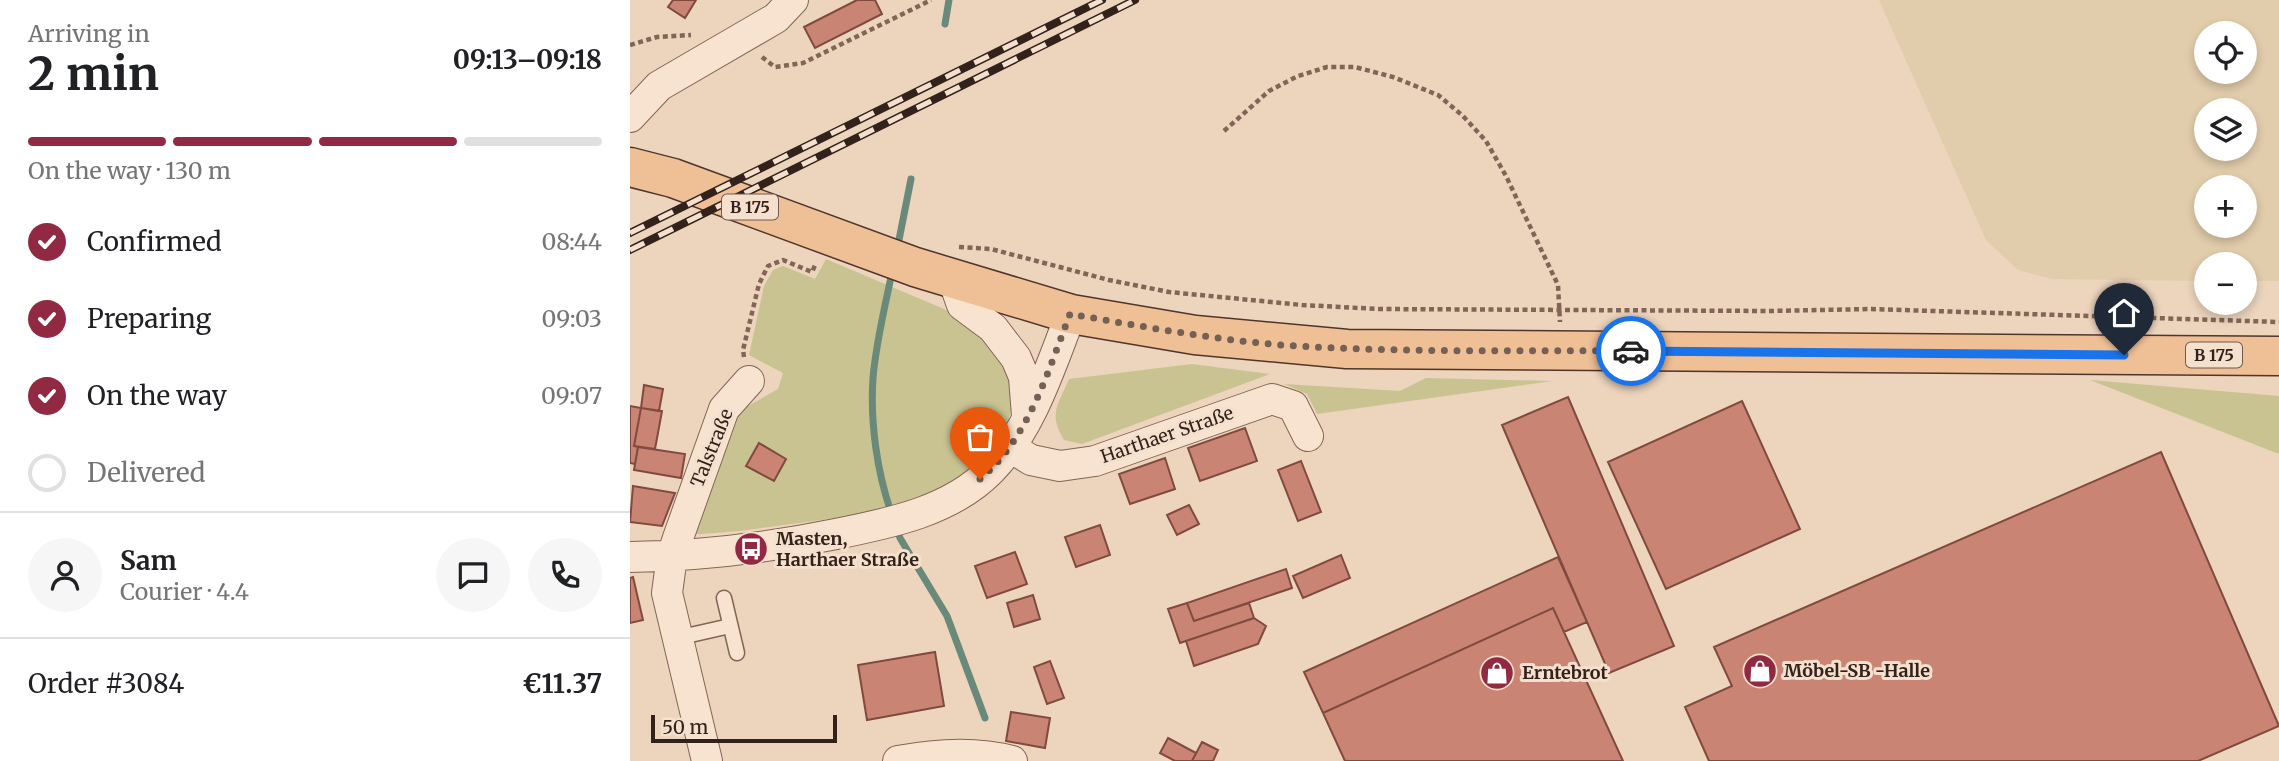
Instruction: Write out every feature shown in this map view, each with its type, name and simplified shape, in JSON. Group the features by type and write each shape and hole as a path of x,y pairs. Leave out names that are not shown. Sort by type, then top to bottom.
{"main road":[{"name":"B 175","path":"630,167 673,178 915,267 954,263 1070,314 1195,335 1347,349 2279,356"}],"street":[{"path":"630,117 659,86 776,18 793,0"},
{"path":"954,263 962,305 993,328 1016,358 1024,377 1027,419"},
{"path":"630,557 751,549 895,521 935,507 969,488 991,470 1010,447 1027,419 1070,314"},
{"name":"Talstraße","path":"707,761 667,593 672,556 724,409 749,381"},
{"name":"Harthaer Straße","path":"1010,447 1031,460 1060,466 1095,461 1272,399 1293,406 1308,436"},
{"path":"898,761 958,754 999,757 1012,761"}],"lane":[{"path":"724,598 737,653"},
{"path":"677,638 730,626"}],"path":[{"path":"630,45 657,37 711,33 739,38 775,67 803,63 931,0"},
{"path":"1224,131 1269,91 1298,76 1327,67 1355,68 1381,74 1438,95 1463,116 1486,141 1506,176 1558,285 1560,309"},
{"path":"749,381 743,350 759,284 768,266 783,260 812,272 828,236"},
{"path":"954,263 966,246 991,249 1109,281 1169,292 1228,299 1379,309 1870,309 2279,322"}],"shaded area":[{"path":"1879,0 2279,0 2279,281 2257,281 2257,252 2194,252 2194,281 2052,279 2018,270 1986,240"},
{"path":"826,259 944,309 984,333 1007,365 1011,410 1006,430 966,477 911,504 858,515 689,535 732,415 778,389 783,373 749,355 764,286 773,270 783,266 815,279"},
{"path":"1192,364 1270,374 1082,444 1064,440 1059,431 1056,410 1069,379"},
{"path":"1426,378 1552,381 1317,414 1307,394 1284,384 1400,391"},
{"path":"2090,380 2279,396 2279,454"}],"building":[{"path":"673,0 696,0 685,18 668,7"},
{"path":"857,0 875,0 882,14 815,48 804,27"},
{"path":"644,385 663,389 659,411 641,408"},
{"path":"1568,397 1674,646 1609,673 1502,425"},
{"path":"1742,401 1800,529 1666,589 1608,462"},
{"path":"630,406 641,408 634,446 638,447 635,464 630,463"},
{"path":"641,408 662,411 655,449 634,446"},
{"path":"1245,428 1257,461 1200,481 1188,448"},
{"path":"759,443 786,459 774,481 746,466"},
{"path":"638,447 685,454 681,478 634,470"},
{"path":"2161,452 2279,726 2198,761 1709,761 1685,707 1732,686 1714,647"},
{"path":"1165,458 1175,489 1130,504 1119,474"},
{"path":"1301,461 1321,512 1298,521 1278,470"},
{"path":"633,486 675,493 662,526 630,522"},
{"path":"1189,505 1199,524 1177,535 1167,515"},
{"path":"1100,525 1110,555 1076,567 1065,537"},
{"path":"1015,552 1027,584 987,598 975,566"},
{"path":"1341,555 1350,578 1303,598 1293,576"},
{"path":"1558,557 1587,622 1564,632 1553,608 1323,713 1304,672"},
{"path":"1286,569 1292,588 1194,621 1187,603"},
{"path":"633,577 643,620 630,623 630,578"},
{"path":"1033,595 1040,619 1014,627 1007,603"},
{"path":"1187,603 1194,621 1249,603 1254,618 1180,643 1168,609"},
{"name":"Erntebrot","path":"1553,608 1623,761 1345,761 1323,713"},
{"path":"1254,618 1266,626 1258,644 1194,666 1186,641"},
{"path":"935,652 944,706 867,720 858,665"},
{"path":"1050,661 1064,698 1047,704 1034,667"},
{"path":"1011,712 1050,718 1045,748 1006,741"},
{"path":"1168,738 1196,753 1192,761 1175,761 1160,753"},
{"path":"1202,742 1218,750 1213,761 1192,761"}],"waterway":[{"path":"945,24 949,0"},
{"path":"897,250 911,179"},
{"path":"892,272 876,351 872,395 879,465 892,515"},
{"path":"896,526 900,538 947,616 985,718"}],"railway":[{"path":"630,233 1102,0"},
{"path":"630,250 1135,0"}],"way so far":[{"path":"980,479 1010,447 1027,419 1070,314 1195,335 1347,349 1631,351"}],"place":[{"name":"Masten, Harthaer Straße","path":"751,549"},
{"name":"Möbel-SB -Halle","path":"1760,671"},
{"name":"Erntebrot","path":"1497,673"}],"route":[{"path":"1631,351 2124,355"}]}
